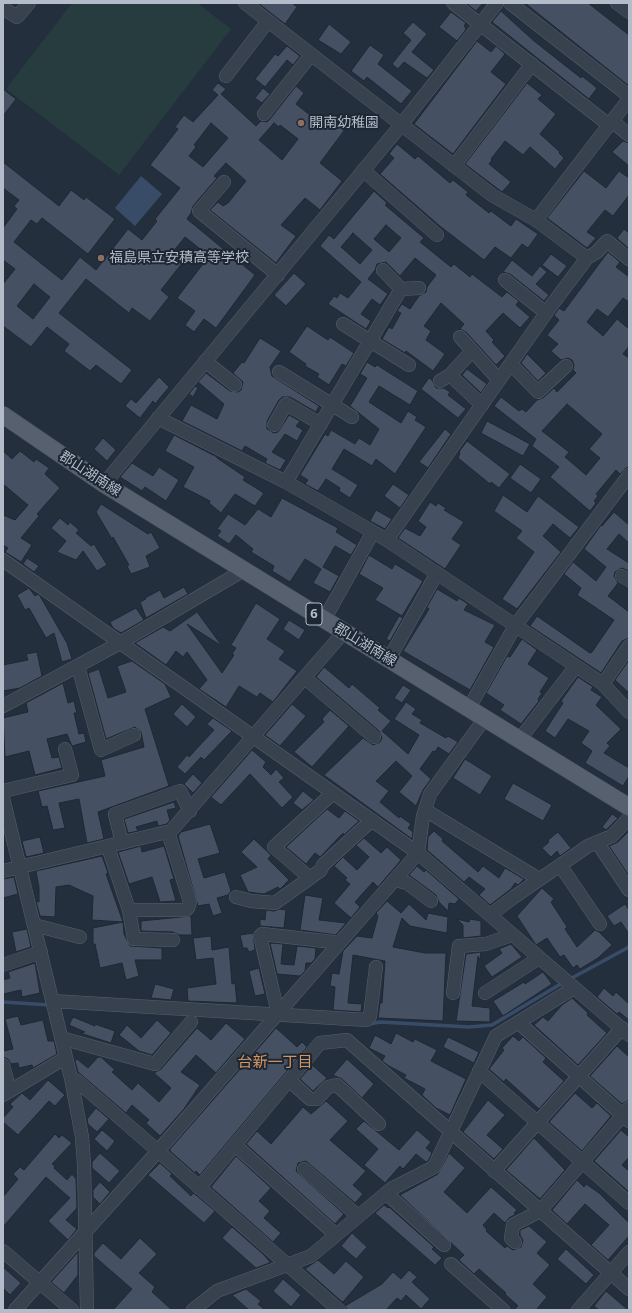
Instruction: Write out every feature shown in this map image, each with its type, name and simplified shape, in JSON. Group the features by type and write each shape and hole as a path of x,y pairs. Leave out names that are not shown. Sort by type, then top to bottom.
{"main road":[{"name":"郡山湖南線","path":"3,415 104,484 629,807"}],"street":[{"path":"3,8 17,17 29,3"},
{"path":"245,3 492,195 536,220 587,258"},
{"path":"453,3 610,123 629,135"},
{"path":"104,484 401,125 497,3"},
{"path":"510,3 629,98 536,220"},
{"path":"617,3 629,12"},
{"path":"226,76 268,21"},
{"path":"264,114 311,55"},
{"path":"454,166 532,64"},
{"path":"363,170 437,234"},
{"path":"224,182 199,211 278,275"},
{"path":"388,540 510,364 587,258 607,242 629,259"},
{"path":"383,270 401,289 419,288"},
{"path":"505,280 546,313"},
{"path":"286,482 401,289"},
{"path":"343,324 409,365"},
{"path":"460,337 499,380"},
{"path":"472,351 445,378 482,405"},
{"path":"205,361 235,385"},
{"path":"510,364 538,392 566,366"},
{"path":"280,372 352,417"},
{"path":"274,425 286,404 321,424"},
{"path":"158,418 286,482 388,540 603,684 629,712"},
{"path":"469,708 515,626 629,475"},
{"path":"324,620 373,532"},
{"path":"3,560 418,853 626,1032 580,1076 539,1124 494,1171"},
{"path":"3,706 120,643 244,570"},
{"path":"388,659 437,573"},
{"path":"3,871 21,868 168,832 178,825 344,632"},
{"path":"603,684 629,646"},
{"path":"78,666 101,750 134,736"},
{"path":"520,739 576,666"},
{"path":"306,678 374,737"},
{"path":"14,1310 158,1151 418,853 425,810 430,794 485,718"},
{"path":"3,791 72,775 65,749"},
{"path":"122,843 116,814 180,791 190,811"},
{"path":"310,878 274,847 333,793"},
{"path":"3,798 41,952 82,1137 86,1232 87,1310"},
{"path":"425,810 539,878"},
{"path":"490,915 539,878 596,842 614,835 629,818"},
{"path":"236,897 251,901 275,903 321,870 323,865 372,820"},
{"path":"129,910 179,910 188,908 190,902 168,832"},
{"path":"596,842 629,890"},
{"path":"108,847 129,910 134,939 173,940"},
{"path":"560,865 600,924"},
{"path":"395,880 407,883 431,901"},
{"path":"34,925 80,937"},
{"path":"278,1013 260,936 262,934 333,942 338,944"},
{"path":"453,993 459,946 486,944 512,935"},
{"path":"3,965 41,952"},
{"path":"485,994 539,958"},
{"path":"52,1001 278,1013 366,1020 370,1016 376,967"},
{"path":"193,1310 217,1291 311,1256 386,1193 434,1167 496,1036 574,988"},
{"path":"61,1038 155,1064 191,1022"},
{"path":"515,1242 511,1238 513,1225 540,1211 582,1162 627,1115 519,1023"},
{"path":"199,1188 320,1043 347,1040 450,1133 629,1289"},
{"path":"3,1065 6,1093 65,1058"},
{"path":"479,1071 629,1203"},
{"path":"70,1078 77,1081 339,1310"},
{"path":"289,1080 310,1099 317,1099 328,1087 337,1085 379,1124"},
{"path":"235,1145 336,1235"},
{"path":"304,1169 358,1216"},
{"path":"386,1193 444,1245"},
{"path":"3,1251 72,1310"},
{"path":"578,1310 629,1252"},
{"path":"452,1264 503,1310"}],"green space":[{"path":"72,3 197,3 231,29 119,175 6,89"}],"water":[{"path":"141,176 162,194 135,226 115,208"}],"building":[{"path":"258,3 292,3 297,7 285,24"},
{"path":"466,3 483,3 476,11"},
{"path":"525,3 588,3 629,35 629,86"},
{"path":"501,11 534,41 581,78 582,76 597,88 589,99 492,22"},
{"path":"451,12 466,23 464,26 466,28 465,31 457,41 439,27"},
{"path":"413,22 427,34 412,52 434,70 427,78 404,62 398,69 392,64 411,40 403,33"},
{"path":"329,24 351,42 341,54 318,40"},
{"path":"477,41 491,52 496,46 505,54 491,72 506,84 453,154 414,124"},
{"path":"370,45 384,55 378,64 412,91 401,104 367,77 364,81 351,71"},
{"path":"287,46 300,56 293,65 287,60 265,87 255,79 275,54 278,56"},
{"path":"218,83 226,89 221,94 256,126 261,121 267,122 270,119 296,86 304,93 296,104 325,127 331,121 336,125 341,118 349,124 320,163 342,181 320,210 305,198 281,225 296,236 276,263 210,210 218,202 223,206 228,203 246,181 226,163 214,176 217,178 193,206 187,219 255,275 216,328 204,319 194,332 185,325 195,311 177,298 209,256 185,237 172,253 183,262 161,290 169,297 150,321 132,308 129,313 86,279 59,313 132,370 121,384 96,365 90,371 64,351 69,344 47,327 31,347 3,326 3,284 15,269 3,260 3,228 17,209 14,206 19,200 3,188 3,162 59,206 71,190 84,200 86,197 115,219 88,254 42,218 37,224 31,220 14,242 62,280 80,257 96,270 128,229 142,240 157,221 155,219 180,188 150,165 178,129 175,127 184,115 193,122 218,95 212,90","holes":["211,123 228,138 203,167 189,156 196,147 194,145","274,123 279,127 280,125 298,139 282,160 259,140","34,284 50,297 33,319 17,306"]},
{"path":"527,83 542,95 538,99 556,114 540,134 560,152 559,153 564,158 555,169 530,147 523,155 505,141 491,159 492,160 489,164 511,182 502,192 465,164"},
{"path":"263,88 270,94 262,103 255,98"},
{"path":"3,89 16,99 3,116"},
{"path":"623,141 629,143 629,166 612,152"},
{"path":"397,144 415,159 418,156 450,183 453,180 468,192 466,195 489,213 491,211 511,226 516,219 538,234 528,248 522,244 511,258 495,247 484,260 441,227 380,174 394,158 389,154"},
{"path":"584,171 606,188 619,171 629,178 629,195 613,216 605,210 587,232 596,238 587,248 547,218"},
{"path":"374,191 387,203 385,205 424,238 420,242 451,267 454,264 470,277 472,274 502,297 507,292 519,301 516,305 530,317 520,328 503,313 486,331 494,340 492,342 505,356 496,365 466,332 460,329 464,324 441,303 424,326 431,331 426,340 445,354 433,371 406,351 405,353 382,339 389,327 392,329 401,313 397,311 402,304 410,309 419,296 426,292 427,287 436,275 415,258 400,276 386,262 377,264 375,270 368,279 388,294 380,305 372,299 361,314 371,321 366,329 328,304 334,296 337,298 340,293 348,298 361,282 320,246 329,235 334,239","holes":["386,225 401,238 389,252 374,239","353,233 372,250 360,264 341,247"]},
{"path":"624,229 629,233 629,249 617,238"},
{"path":"608,252 620,262 616,267 629,277 629,302 623,298 608,317 597,309 587,322 603,336 617,319 629,329 629,346 623,354 629,358 629,467 620,474 616,470 596,494 598,496 594,501 596,503 590,511 550,477 559,467 532,446 536,439 494,406 501,397 519,411 522,409 526,412 537,400 543,398 554,388 557,392 576,373 573,370 574,365 572,360 568,358 561,360 551,351 558,344 547,335 559,320 554,315 559,308 564,311","holes":["567,404 602,434 589,449 600,458 586,475 565,457 569,452 542,431"]},
{"path":"551,254 567,266 558,277 542,265"},
{"path":"512,260 532,276 540,266 547,272 536,284 549,295 544,301 510,274 503,272"},
{"path":"294,273 306,284 286,306 274,295"},
{"path":"307,326 328,340 330,337 354,353 346,366 342,364 329,385 317,377 319,374 305,366 306,364 289,352"},
{"path":"260,338 281,351 270,367 272,376 319,406 316,412 290,397 282,397 279,400 267,421 267,429 274,433 278,432 289,415 300,421 296,426 303,430 297,441 285,434 272,452 286,460 280,470 265,463 267,459 245,446 242,451 182,421 191,405 217,419 224,404 198,382 206,373 230,391 238,392 241,390 243,382 233,373 242,362 244,363"},
{"path":"527,354 546,373 538,381 521,363"},
{"path":"367,362 375,367 377,365 418,391 410,405 379,386 369,402 401,423 408,411 417,417 415,420 426,427 395,474 376,459 372,466 344,449 332,469 358,485 350,498 339,491 340,488 326,479 318,491 305,484 308,480 300,475 325,434 328,436 331,430 355,444 359,438 370,445 379,429 350,406 367,378 360,374"},
{"path":"467,369 487,384 481,393 462,375"},
{"path":"159,377 169,387 155,404 153,401 140,418 125,406 131,399 136,403"},
{"path":"429,378 432,380 436,388 444,388 450,392 448,395 466,409 458,418 421,389"},
{"path":"195,386 198,388 193,397 189,394"},
{"path":"487,421 530,444 523,456 481,433"},
{"path":"445,429 451,434 428,468 419,462"},
{"path":"174,435 217,457 245,477 243,480 264,493 255,506 235,494 221,513 209,503 210,501 183,487 194,467 165,451"},
{"path":"103,438 116,450 107,461 94,449"},
{"path":"467,441 510,474 499,488 491,482 490,484 458,458 459,452"},
{"path":"3,451 12,459 20,451 34,462 36,459 49,468 45,474 60,488 37,514 39,516 21,538 32,545 21,562 5,552 8,548 3,545 3,515 15,520 28,505 3,484"},
{"path":"132,463 153,476 159,467 179,480 166,501 145,487 142,491 120,477"},
{"path":"520,464 541,479 531,493 510,478"},
{"path":"393,484 409,495 400,508 384,496"},
{"path":"503,495 527,512 538,496 579,527 570,538 553,524 543,536 561,552 517,609 502,599 534,552 516,538 522,531 494,511"},
{"path":"282,498 338,528 336,532 357,545 351,555 335,546 323,567 339,576 330,592 313,583 321,569 305,559 290,582 272,571 274,566 251,552 253,549 236,535 229,544 217,536 221,531 217,529 228,514 245,525 258,509 271,517"},
{"path":"430,502 436,506 438,503 446,508 444,510 464,522 452,539 461,545 445,569 398,538 405,528 420,536 426,527 418,521"},
{"path":"101,504 148,534 151,532 160,548 146,556 150,567 131,574 127,566 129,565 113,537 112,539 96,512"},
{"path":"376,510 392,519 385,529 370,521"},
{"path":"614,512 629,525 629,543 619,534 607,549 629,563 629,571 622,568 615,572 614,576 618,583 608,596 629,612 629,638 622,641 601,673 530,626 537,616 590,653 592,652 614,620 577,595 581,588 564,574 573,562 596,581 606,567 584,549 601,525 602,526"},
{"path":"60,518 68,525 70,522 79,530 76,533 91,546 94,544 107,565 97,571 83,551 76,560 57,552 66,541 51,528"},
{"path":"369,555 392,569 395,564 423,581 402,616 375,600 383,588 359,574"},
{"path":"27,558 39,566 34,572 23,564"},
{"path":"184,587 188,594 146,618 140,602 160,590 164,598"},
{"path":"29,588 35,596 38,594 40,596 67,643 72,659 62,662 54,633 46,638 29,608 25,610 17,595"},
{"path":"437,589 457,601 459,598 468,604 464,610 495,625 485,642 494,647 470,690 403,651 429,609 427,607"},
{"path":"256,603 280,619 267,639 285,651 279,659 297,671 273,702 260,693 257,697 239,686 226,707 199,689 207,680 187,652 183,657 176,651 166,665 135,643 163,627 170,631 197,612 222,646 187,624 222,673 234,655 232,654 236,648 231,645"},
{"path":"136,608 144,620 121,633 113,628 110,622"},
{"path":"399,616 403,618 390,641 386,639"},
{"path":"289,620 305,630 299,640 283,629"},
{"path":"522,639 537,650 528,664 549,678 540,692 542,693 538,699 539,701 521,724 500,710 504,705 486,693 507,656 510,657"},
{"path":"37,652 42,676 20,688 3,691 3,665 28,660 26,654"},
{"path":"629,660 629,693 615,680"},
{"path":"132,661 165,684 171,697 145,709 169,786 98,812 104,839 87,843 79,799 59,803 65,828 53,830 47,806 42,807 38,791 105,776 101,760 144,747 141,732 135,727 106,739 88,673 99,669 108,698 126,692 117,666"},
{"path":"324,667 349,688 352,684 380,708 378,710 391,721 382,731 408,754 419,735 394,719 406,702 416,709 412,714 422,720 420,723 446,738 448,736 458,742 449,754 438,747 435,752 433,751 420,769 431,779 423,790 416,806 399,792 412,776 396,761 376,781 389,791 380,802 399,818 400,816 411,824 408,828 413,832 412,839 324,775 363,738 373,745 380,742 382,738 379,731 316,677"},
{"path":"578,677 593,687 591,690 602,697 596,705 621,729 607,743 610,746 604,753 629,768 629,776 623,786 585,763 592,751 581,743 589,731 568,719 555,738 545,731 563,703 561,701"},
{"path":"63,683 68,703 74,701 77,713 74,713 79,734 84,733 86,742 72,746 67,734 47,739 52,758 59,757 62,768 35,775 29,751 5,757 3,718 28,712 26,703"},
{"path":"403,685 411,690 402,703 394,698"},
{"path":"182,704 196,717 187,727 173,714"},
{"path":"292,704 306,716 280,746 265,735"},
{"path":"330,710 349,726 312,767 294,752 324,722 322,719"},
{"path":"213,718 232,731 204,760 201,757 185,774 177,767 187,755 189,757 214,730 207,724"},
{"path":"252,750 266,762 263,767 271,775 276,769 284,778 279,782 293,797 282,808 250,774 221,805 211,797"},
{"path":"465,759 492,776 480,795 453,778"},
{"path":"193,774 202,783 193,793 184,784"},
{"path":"513,783 552,805 543,821 504,799"},
{"path":"303,791 314,800 302,810 293,803"},
{"path":"174,802 176,808 167,810 170,820 167,824 158,826 157,821 136,827 138,831 128,833 124,819"},
{"path":"327,809 339,818 345,811 359,821 344,835 343,833 320,857 315,853 306,864 286,847"},
{"path":"612,814 618,818 606,830 602,827"},
{"path":"210,824 220,853 198,859 204,878 225,872 231,891 228,895 217,898 222,913 213,916 209,904 198,906 178,836 181,832"},
{"path":"434,831 443,839 442,841 478,872 483,866 499,878 505,868 524,879 518,885 515,883 511,889 490,905 479,895 485,889 469,877 464,882 427,850 428,837"},
{"path":"629,831 629,876 609,846 618,842"},
{"path":"558,832 571,848 560,856 557,851 551,857 542,848 549,842 548,840"},
{"path":"40,837 44,853 26,857 22,841"},
{"path":"364,838 381,853 387,847 401,860 378,887 373,882 355,902 360,907 351,918 334,903 350,884 345,880 347,878 334,866 343,857 357,870 369,857 356,845"},
{"path":"254,839 271,855 268,859 289,880 280,889 278,887 264,894 248,892 240,875 257,867 241,852"},
{"path":"141,846 142,852 164,846 174,879 170,880 176,901 160,902 152,877 129,884 118,852"},
{"path":"102,856 108,873 106,874 123,922 92,920 93,896 69,885 56,887 55,917 40,916 36,901 39,902 39,888 36,871"},
{"path":"417,866 424,872 426,870 459,899 455,904 449,903 448,911 439,902 436,895 409,875"},
{"path":"14,877 18,894 3,898 3,879"},
{"path":"542,888 554,899 551,902 567,927 565,929 577,947 595,930 612,945 598,958 580,969 577,965 573,968 564,955 560,957 547,938 536,945 517,916"},
{"path":"305,895 323,898 319,920 346,923 336,935 300,930"},
{"path":"387,901 401,913 409,904 426,920 428,913 448,917 447,933 410,926 402,918 393,947 425,953 446,953 443,1021 378,1018 380,1003 382,1003 385,961 353,955 348,1003 362,1004 361,1012 333,1010 335,987 330,986 332,973 339,974 343,951 357,936 372,938 378,916 376,913"},
{"path":"625,904 629,910 629,934 621,922 614,926 607,916"},
{"path":"280,909 286,910 284,928 260,926 260,919 265,920 266,910 274,911"},
{"path":"191,916 192,935 179,935 173,932 141,931 141,921"},
{"path":"457,919 469,922 470,919 481,921 481,936 463,938 463,925"},
{"path":"123,922 124,934 130,946 162,948 162,960 135,960 139,976 126,980 122,963 100,968 95,944 93,944 93,928"},
{"path":"27,929 31,947 16,952 12,932"},
{"path":"253,933 255,950 249,952 247,948 243,948 240,935"},
{"path":"211,936 212,950 229,947 232,984 235,983 237,1003 188,1001 187,988 216,984 213,958 196,960 193,938"},
{"path":"270,943 283,944 281,964 294,965 297,946 316,948 315,959 311,963 306,963 305,971 300,976 277,974"},
{"path":"511,944 522,957 492,977 484,966 502,953 499,949"},
{"path":"481,952 480,960 478,956 472,1006 490,1008 490,1022 456,1021 466,954"},
{"path":"35,963 40,993 22,997 21,990 3,994 3,980 10,978 8,972"},
{"path":"259,968 265,994 255,996 249,971"},
{"path":"543,972 552,984 503,1016 493,1001 524,982 525,984"},
{"path":"155,984 174,989 171,1000 151,998"},
{"path":"604,988 613,996 616,992 629,1004 629,1020 619,1012 617,1014 597,997"},
{"path":"572,998 588,1013 587,1015 607,1033 578,1065 534,1025 543,1017 548,1021 562,1005"},
{"path":"18,1016 21,1025 43,1020 48,1041 54,1041 57,1054 33,1068 32,1065 19,1068 18,1063 11,1064 8,1059 3,1057 3,1051 13,1049 5,1019"},
{"path":"73,1017 95,1026 95,1024 115,1031 111,1043 80,1033 85,1032 69,1025"},
{"path":"157,1020 171,1033 152,1055 139,1051 119,1035 127,1025 141,1038"},
{"path":"226,1023 245,1039 216,1073 196,1055 181,1072 200,1085 184,1109 160,1136 146,1123 149,1120 132,1105 126,1113 78,1072 75,1061 77,1059 88,1068 98,1057 101,1057 115,1070 112,1072 132,1090 138,1083 159,1102 171,1088 154,1073 161,1069 197,1028 211,1040"},
{"path":"276,1028 297,1047 302,1042 307,1047 200,1175 196,1171 195,1173 170,1151 170,1149"},
{"path":"396,1033 413,1042 415,1039 437,1050 431,1061 466,1079 450,1115 436,1108 422,1095 425,1089 404,1078 406,1075 382,1061 385,1056 369,1048 375,1035 391,1044"},
{"path":"513,1036 519,1041 523,1037 546,1058 543,1062 564,1081 539,1109 506,1079 504,1082 489,1069 504,1050 502,1048"},
{"path":"448,1037 479,1052 474,1063 443,1047"},
{"path":"617,1046 629,1057 629,1100 622,1104 590,1076"},
{"path":"347,1059 374,1084 362,1098 342,1079 333,1075"},
{"path":"312,1065 327,1078 313,1091 300,1079"},
{"path":"48,1080 65,1095 55,1106 49,1101 18,1135 3,1122 3,1118 13,1107 10,1104 22,1093 30,1100"},
{"path":"575,1093 592,1108 597,1103 611,1116 582,1151 549,1122"},
{"path":"488,1100 505,1115 487,1135 503,1149 494,1159 463,1132"},
{"path":"326,1101 348,1121 330,1140 366,1171 353,1185 363,1194 355,1203 306,1161 298,1163 296,1171 344,1214 335,1224 246,1144 257,1131 271,1144 303,1107 311,1114"},
{"path":"96,1108 109,1119 97,1132 88,1124 87,1119"},
{"path":"364,1121 399,1150 417,1130 431,1142 426,1148 432,1153 428,1161 426,1162 416,1154 403,1169 400,1166 385,1183 364,1165 378,1149 356,1129"},
{"path":"102,1130 115,1141 107,1151 94,1139"},
{"path":"621,1130 629,1137 629,1157 622,1165 629,1171 629,1192 594,1161"},
{"path":"55,1134 59,1138 62,1135 72,1143 52,1164 55,1166 54,1168 67,1180 72,1174 76,1179 77,1208 66,1220 77,1229 68,1240 48,1221 70,1198 46,1177 3,1227 3,1197 18,1179 13,1174 20,1167 24,1170"},
{"path":"534,1138 565,1170 540,1199 506,1170"},
{"path":"100,1153 120,1171 109,1183 92,1168 92,1162"},
{"path":"449,1153 465,1168 444,1192 467,1213 491,1187 517,1210 514,1213 516,1214 509,1218 505,1223 494,1213 483,1225 487,1230 486,1231 505,1248 507,1246 513,1250 521,1247 523,1240 520,1235 520,1230 529,1226 547,1242 537,1253 550,1265 533,1284 547,1297 536,1310 514,1310 518,1306 505,1294 506,1293 479,1269 474,1274 459,1260 464,1255 400,1195 438,1174"},
{"path":"236,1156 271,1188 259,1201 270,1211 264,1218 281,1233 273,1242 211,1187"},
{"path":"160,1163 172,1174 170,1176 191,1196 193,1193 215,1211 204,1223 148,1175"},
{"path":"577,1180 584,1187 586,1184 599,1193 629,1223 629,1236 608,1260 591,1245 609,1225 585,1204 567,1224 552,1210"},
{"path":"100,1182 110,1192 100,1204 93,1197 93,1190"},
{"path":"384,1205 388,1208 389,1207 434,1247 432,1249 442,1258 435,1265 375,1213"},
{"path":"232,1227 270,1262 256,1268 222,1238"},
{"path":"352,1233 367,1247 356,1259 341,1246"},
{"path":"140,1238 157,1254 139,1273 155,1287 152,1292 172,1310 113,1310 132,1289 94,1256 94,1253 103,1243 121,1259"},
{"path":"566,1249 594,1275 586,1284 557,1259"},
{"path":"78,1252 78,1275 64,1293 51,1282"},
{"path":"318,1260 334,1274 346,1261 364,1277 343,1302 305,1269"},
{"path":"3,1267 21,1283 10,1295 3,1288"},
{"path":"409,1270 417,1277 412,1282 430,1299 421,1309 406,1295 401,1301 397,1298 386,1310 347,1310 345,1306 382,1284 393,1272 401,1279"},
{"path":"283,1279 301,1295 291,1307 273,1291"},
{"path":"246,1289 261,1301 258,1304 265,1310 249,1310 232,1295"},
{"path":"606,1291 628,1310 599,1310 594,1306"}],"waterway":[{"path":"570,979 629,947"},
{"path":"369,1024 380,1022 469,1027 492,1025 564,982"},
{"path":"3,1002 50,1005"}],"place":[{"name":"開南幼稚園","path":"301,123"},
{"name":"福島県立安積高等学校","path":"101,258"}],"district":[{"name":"台新一丁目","path":"275,1063"}]}
